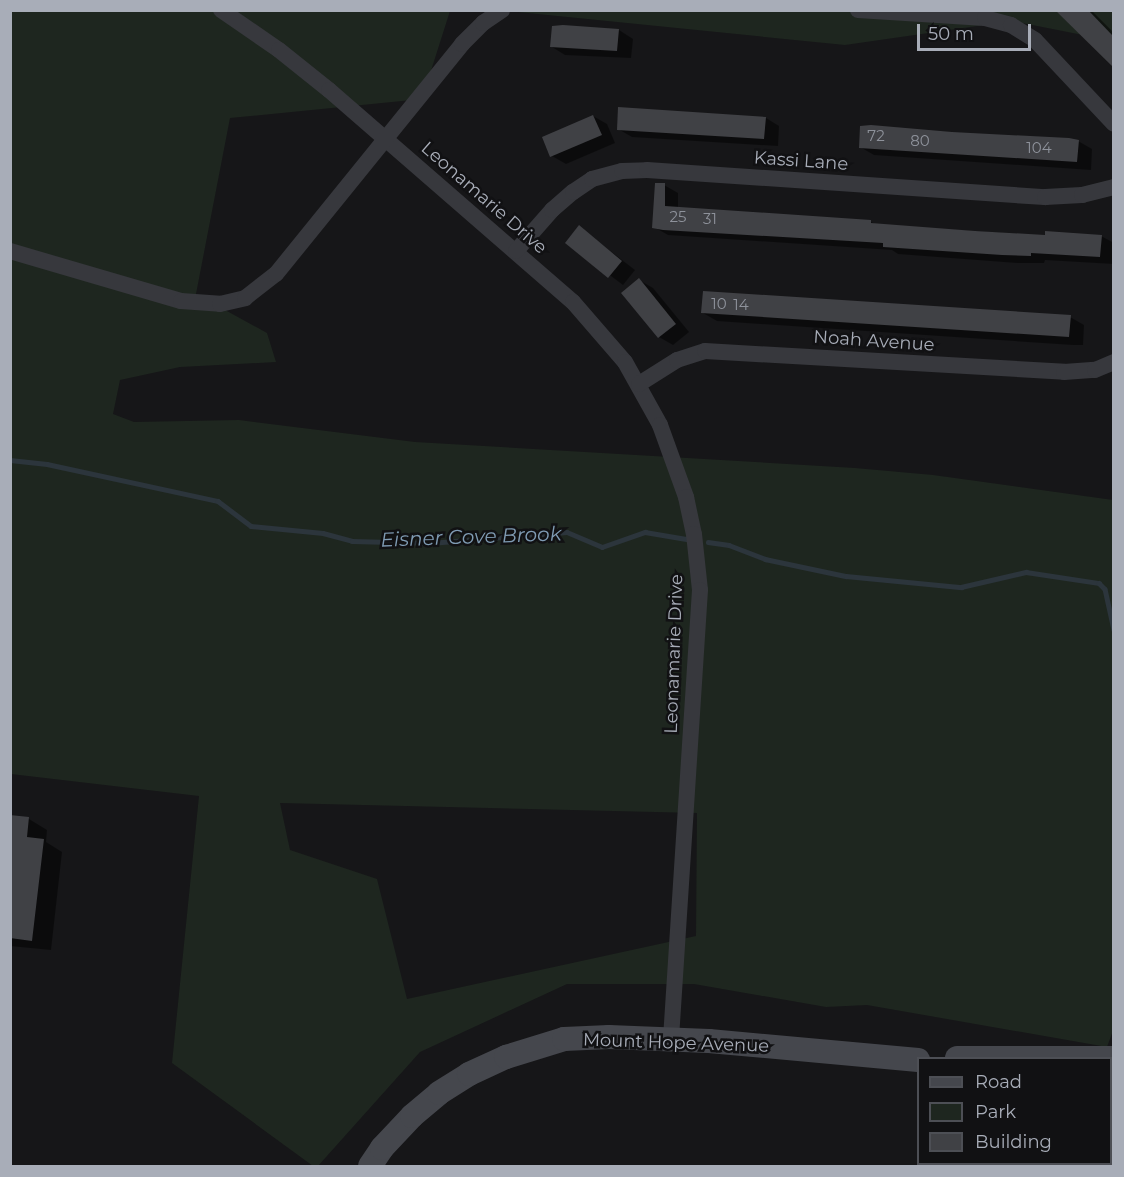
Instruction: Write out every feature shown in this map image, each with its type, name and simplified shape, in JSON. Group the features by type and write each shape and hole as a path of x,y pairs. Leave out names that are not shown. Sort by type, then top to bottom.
{"street":[{"name":"Leonamarie Drive","path":"221,10 286,56 384,137 516,251 593,323 618,353 639,384 670,448 686,497 694,534 700,590 671,1039"},
{"path":"10,250 181,301 211,304 237,301 251,295 276,274 384,137 469,37 502,10"},
{"path":"858,10 990,19 1011,25 1035,40 1113,124"},
{"name":"Kassi Lane","path":"516,251 552,210 579,187 599,176 622,171 647,170 1045,197 1082,195 1113,187"},
{"name":"Noah Avenue","path":"639,384 685,356 717,350 1064,372 1095,370 1113,362"},
{"name":"Mount Hope Avenue","path":"370,1167 382,1148 412,1116 439,1093 469,1074 506,1057 564,1039 609,1037 671,1039 917,1060"}],"green space":[{"path":"11,11 450,11 422,99 230,118 196,294 267,333 276,362 180,367 120,380 113,414 134,422 239,420 415,442 855,468 933,475 1113,500 1114,1028 1107,1047 867,1005 826,1007 694,984 567,984 420,1052 318,1166 313,1166 172,1063 199,796 11,774","holes":["280,803 697,813 696,936 407,999 377,879 290,850"]},
{"path":"507,11 1113,11 1113,41 1012,21 845,45"}],"building":[{"path":"1055,10 1088,10 1113,36 1113,67"},
{"path":"552,26 619,29 617,51 550,47"},
{"path":"618,107 766,117 764,139 617,130"},
{"path":"593,115 602,135 550,157 542,137"},
{"path":"860,126 1069,138 1079,140 1077,162 859,148"},
{"path":"655,183 665,183 665,206 871,220 871,223 975,231 1045,235 1045,231 1102,235 1100,257 1031,253 1031,256 1002,255 883,247 883,243 663,230 652,228"},
{"path":"579,225 622,261 608,278 565,243"},
{"path":"639,278 676,324 658,338 621,293"},
{"path":"703,291 1071,315 1069,337 701,313"},
{"path":"10,815 29,817 27,837 44,839 32,941 10,938"}],"waterway":[{"name":"Eisner Cove Brook","path":"10,460 47,464 218,501 251,526 323,533 352,541 430,543 567,532 602,547 645,532 687,539"},
{"name":"Eisner Cove Brook","path":"708,542 729,545 765,559 846,576 961,587 1026,572 1099,583 1105,589 1114,630"}]}
